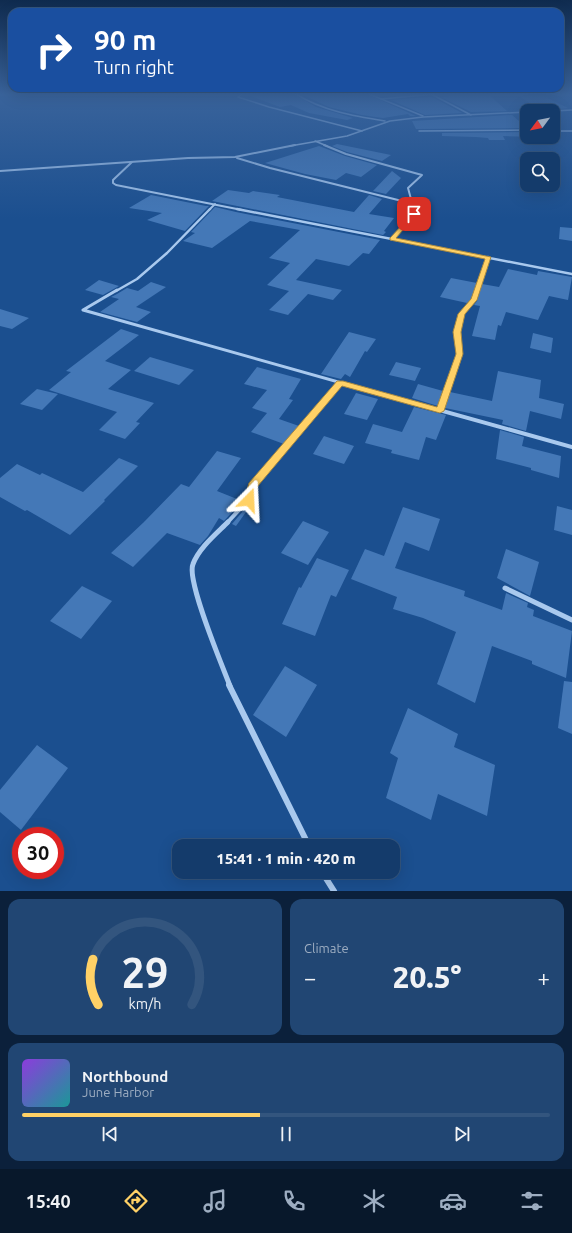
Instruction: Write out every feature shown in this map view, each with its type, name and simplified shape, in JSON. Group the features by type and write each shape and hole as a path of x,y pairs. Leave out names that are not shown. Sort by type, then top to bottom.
{"street":[{"path":"0,171 133,161 235,157 348,136"},
{"path":"314,141 346,154 393,168 420,173 422,175 408,188 410,203 414,210 414,214 392,239"},
{"path":"235,157 270,168 410,203"},
{"path":"133,161 114,180 113,183 116,185 572,274"},
{"path":"215,204 167,253 137,279 83,310 572,447"},
{"path":"440,411 460,354 457,332 462,314 474,300 488,257"},
{"path":"306,839 230,687 195,592 192,565 200,552 249,500 252,486 340,383"},
{"path":"505,588 572,620"},
{"path":"326,879 334,891"}],"building":[{"path":"442,136 520,136 503,136 505,140 489,140 488,138"},
{"path":"337,144 391,155 382,161 347,152 332,146"},
{"path":"319,146 345,156 377,165 361,177 346,173 336,180 305,174 265,163"},
{"path":"392,171 401,178 386,194 373,191"},
{"path":"228,190 249,193 253,191 280,195 277,197 354,212 369,195 382,199 369,214 394,218 384,231 386,232 383,235 212,201"},
{"path":"151,195 209,206 185,231 147,220 162,213 129,208"},
{"path":"215,207 380,240 369,254 363,253 349,266 316,259 296,280 342,290 333,300 308,294 288,315 269,310 289,291 267,285 290,263 269,258 300,230 250,221 212,248 183,241 195,233 191,232"},
{"path":"560,227 572,228 572,241 559,239"},
{"path":"508,269 537,275 538,271 572,277 568,300 549,296 538,320 506,312 501,326 498,325 495,340 472,336 480,306 474,305 477,301 482,284 499,287"},
{"path":"451,278 477,283 471,299 467,303 440,297"},
{"path":"99,280 119,286 103,295 85,290"},
{"path":"151,282 166,287 136,307 151,312 137,322 100,312 119,299 111,297 127,288 138,291"},
{"path":"0,309 29,318 12,329 0,326"},
{"path":"121,329 139,335 105,361 131,370 108,389 154,403 136,422 140,423 125,439 99,430 117,412 49,390 71,372 66,371"},
{"path":"349,332 376,339 367,352 365,351 350,377 345,374 341,379 321,374"},
{"path":"533,333 553,338 551,353 530,348"},
{"path":"150,357 194,370 179,385 134,371"},
{"path":"396,362 421,368 415,381 389,375"},
{"path":"257,367 301,379 289,399 293,400 279,419 299,426 284,444 251,432 267,413 252,408 267,390 244,384"},
{"path":"498,371 541,380 539,398 564,404 561,419 530,411 526,431 502,424 503,420 445,408 450,392 492,401"},
{"path":"418,384 443,391 438,406 412,398"},
{"path":"37,389 58,394 42,410 20,404"},
{"path":"356,393 378,399 367,420 344,414"},
{"path":"414,407 446,415 436,440 426,437 419,460 391,453 392,450 365,443 373,424 402,432"},
{"path":"500,430 524,437 522,446 561,456 559,478 531,470 531,468 496,459"},
{"path":"324,436 354,446 344,464 313,454"},
{"path":"217,451 241,458 217,491 242,501 224,521 219,518 208,536 200,545 167,533 133,567 111,553 181,484 189,487"},
{"path":"119,458 138,466 70,535 27,510 25,511 0,497 0,478 17,464 40,475 42,473 83,492"},
{"path":"249,504 251,505 236,526 232,524"},
{"path":"557,506 572,510 572,535 554,530"},
{"path":"403,507 440,519 429,551 405,542 395,568 465,591 464,596 502,610 506,593 528,603 527,607 534,610 533,616 572,631 566,678 532,664 532,661 492,646 475,703 437,684 456,632 423,618 393,609 397,597 351,579 365,549 384,556"},
{"path":"303,521 329,532 308,565 281,553"},
{"path":"506,549 539,562 530,596 497,578"},
{"path":"317,558 349,570 336,597 331,595 315,636 282,624 299,587 301,588"},
{"path":"82,586 112,601 81,639 50,621"},
{"path":"285,666 317,685 286,737 253,715"},
{"path":"564,681 572,682 572,734 558,728"},
{"path":"408,708 458,734 454,747 495,765 487,816 438,794 431,820 386,798 398,758 390,753"},
{"path":"37,745 68,768 23,827 18,827 0,812 0,790"}],"route":[{"path":"249,500 252,486 340,383 440,411 460,354 457,332 462,314 474,300 488,257 392,239 414,214"}]}
